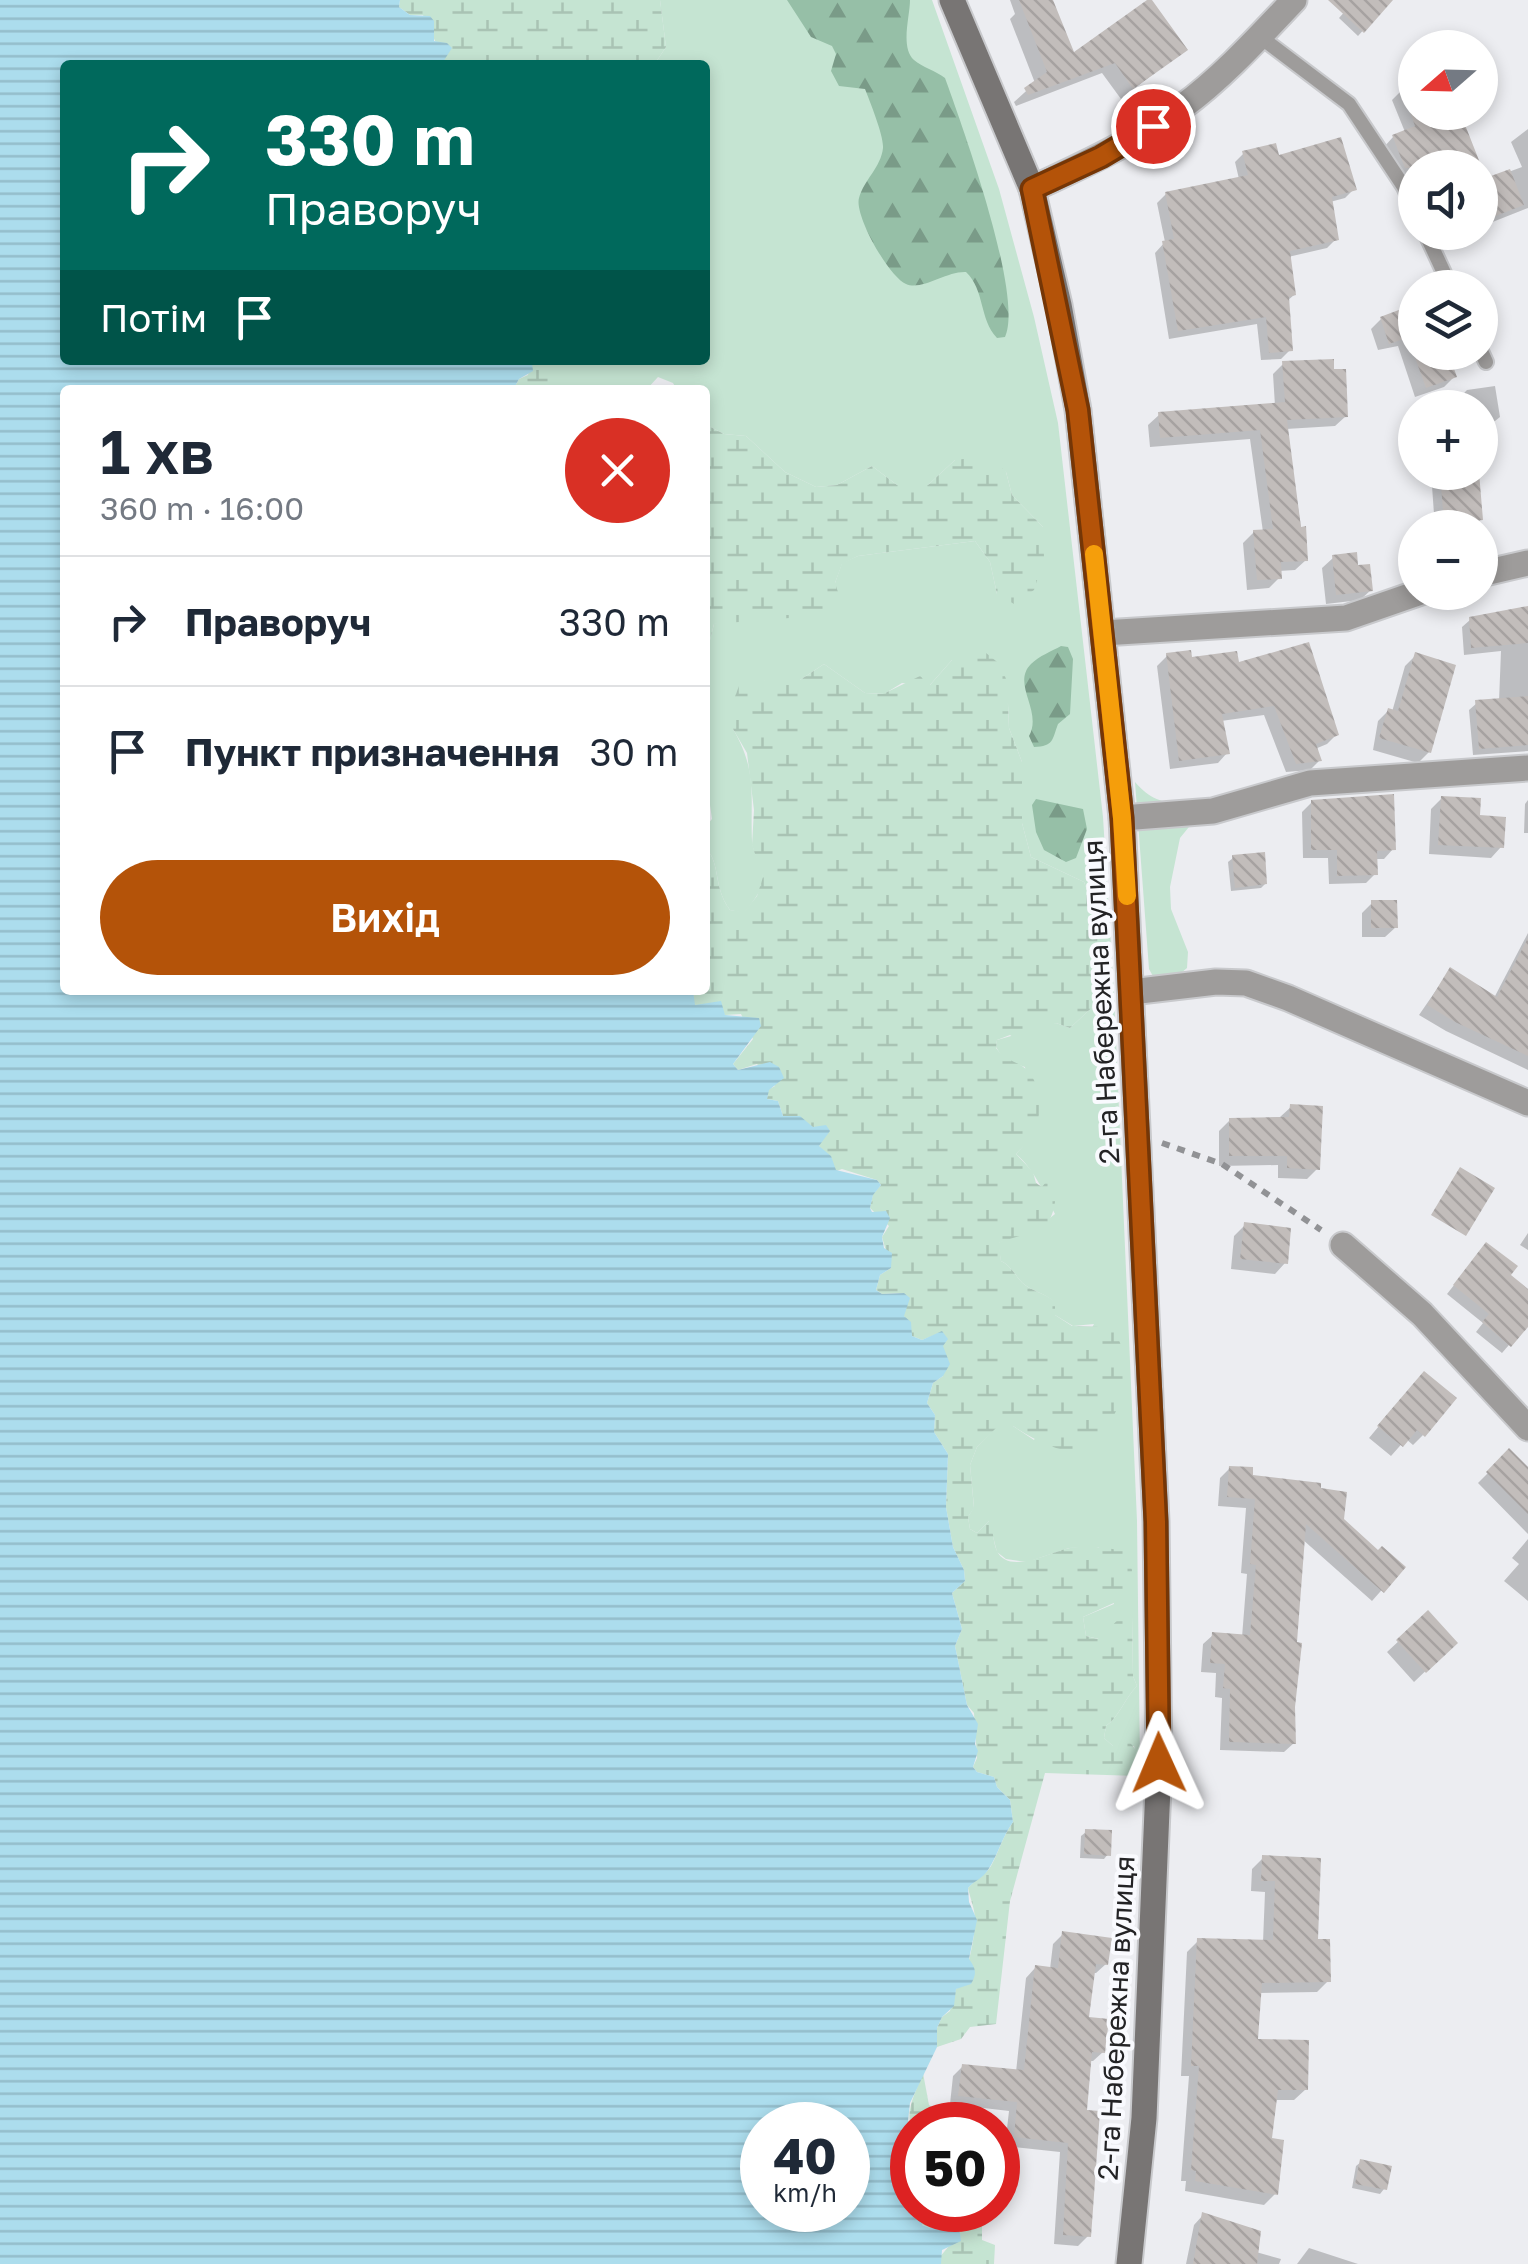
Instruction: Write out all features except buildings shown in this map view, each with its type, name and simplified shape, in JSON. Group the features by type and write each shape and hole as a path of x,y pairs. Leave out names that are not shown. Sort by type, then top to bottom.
{"main road":[{"name":"2-га Набережна вулиця","path":"952,0 1032,189 1078,410 1122,818 1156,1522 1159,1763 1144,2118 1130,2264"}],"street":[{"path":"1032,189 1101,157 1178,110 1294,0"},
{"path":"1498,570 1528,562"},
{"path":"1103,633 1346,618 1398,600"},
{"path":"1122,818 1213,811 1310,783 1528,768"},
{"path":"1132,992 1216,982 1246,984 1306,1006 1528,1103"},
{"path":"1342,1245 1422,1314 1528,1428"}],"lane":[{"path":"1260,36 1348,104 1398,177"}],"path":[{"path":"1136,1134 1222,1164 1342,1245"}],"green space":[{"path":"400,0 660,0 666,47 657,60 442,60 423,15 410,15 399,7"},
{"path":"660,0 932,0 999,189 1058,423 1103,817 1137,1521 1140,1766 1134,1746 1113,1746 1104,1738 1106,1726 1137,1686 1133,1676 1132,1617 1099,1639 1086,1636 1083,1617 1114,1604 1099,1547 1069,1548 1027,1562 1006,1559 997,1552 989,1521 977,1533 970,1529 968,1517 974,1507 970,1465 977,1447 998,1425 1013,1426 1034,1440 1094,1324 1073,1326 1055,1315 1054,1302 1025,1285 1001,1261 998,1243 1055,1214 1033,1174 1016,1154 1033,1135 1025,1067 1004,1060 996,1047 997,1040 1056,1023 1070,1028 1100,1000 1097,918 1084,882 1031,857 1022,823 1022,762 1009,728 1008,704 952,660 929,686 902,683 884,694 865,693 824,664 800,680 765,680 733,729 749,771 752,841 763,874 759,892 744,913 730,910 724,901 710,853 710,640 714,624 835,583 842,563 858,556 975,541 990,562 997,594 1043,527 1012,495 1006,472 955,460 928,485 897,485 872,466 837,485 816,487 785,472 746,436 724,434 710,427 710,385 674,385 658,377 651,385 564,385 564,365 710,365 710,60 657,60 666,47"},
{"path":"787,0 910,0 907,48 917,62 945,78 989,210 1006,286 1009,316 1005,337 997,338 991,330 976,287 966,272 927,283 906,284 882,258 859,206 861,191 883,148 873,110 865,89 839,86 831,71 836,54 832,46 811,37"},
{"path":"530,365 564,365 564,385 516,385 528,375"},
{"path":"710,427 724,434 746,436 785,472 816,487 837,485 872,466 897,485 928,485 955,460 989,456 1006,472 1012,495 1043,527 1044,558 1034,590 1014,604 997,594 990,562 975,541 858,556 842,564 835,583 842,604 814,616 714,624 710,640"},
{"path":"1061,646 1068,647 1073,659 1070,714 1058,724 1049,744 1034,747 1029,736 1032,717 1025,689 1026,672 1034,661"},
{"path":"967,651 986,653 1001,665 1007,682 1009,728 1022,762 1022,823 1031,857 1084,882 1097,918 1100,1000 1070,1028 1056,1023 1020,1042 1010,1035 997,1040 999,1052 1029,1072 1039,1098 1033,1136 1016,1154 1033,1172 1036,1183 1042,1187 1046,1182 1056,1190 1047,1223 999,1243 1001,1261 1025,1285 1055,1302 1055,1315 1072,1326 1112,1327 1125,1361 1125,1378 1116,1411 1083,1453 1046,1444 1013,1426 1006,1431 998,1426 977,1447 970,1465 974,1508 968,1517 970,1529 977,1533 990,1520 997,1551 1011,1561 1031,1560 1077,1547 1125,1551 1132,1570 1129,1596 1083,1617 1086,1636 1098,1639 1123,1615 1132,1616 1133,1676 1137,1686 1106,1726 1104,1738 1113,1746 1127,1740 1137,1752 1139,1766 1137,1776 1045,1773 1010,1901 996,2024 970,2027 961,2039 937,2047 937,2028 950,2011 956,1989 962,1985 972,1944 975,1915 968,1888 991,1866 1013,1822 1010,1800 997,1787 994,1777 973,1767 977,1758 974,1713 967,1705 955,1646 962,1629 952,1593 965,1581 964,1570 953,1547 946,1507 948,1454 934,1432 935,1415 927,1403 933,1383 943,1376 942,1332 922,1340 912,1336 904,1316 904,1293 882,1294 876,1290 880,1275 891,1268 882,1237 889,1226 870,1208 873,1194 881,1185 877,1180 842,1169 836,1171 819,1146 822,1139 813,1127 783,1116 778,1101 767,1099 768,1090 775,1086 757,1064 738,1070 733,1064 753,1039 741,1014 725,1015 722,1010 694,1005 693,995 710,995 710,853 730,910 744,912 757,896 763,877 752,845 754,810 747,753 733,729 731,707 739,686 765,680 800,680 824,664 865,693 883,694 920,676 930,685 952,660"},
{"path":"1135,782 1160,800 1210,801 1180,838 1170,887 1171,909 1188,952 1187,968 1174,979 1154,978 1149,969"},
{"path":"1036,799 1083,809 1087,829 1076,858 1066,862 1044,850 1036,832 1032,805"},
{"path":"923,2073 928,2102 912,2102"},
{"path":"953,2232 982,2232 982,2240 995,2245 994,2264 941,2264 939,2258"}],"water":[{"path":"0,0 400,0 399,7 410,15 430,16 434,21 434,41 452,48 444,60 60,60 60,365 532,365 533,371 516,385 60,385 60,995 694,995 695,1005 721,1001 725,1015 759,1018 761,1026 733,1064 738,1070 770,1062 779,1067 784,1078 769,1090 767,1099 778,1101 783,1116 800,1116 813,1127 826,1125 830,1131 819,1146 831,1156 836,1170 877,1180 881,1185 870,1208 872,1212 886,1211 890,1218 882,1237 884,1248 892,1253 891,1268 880,1275 876,1290 882,1294 904,1293 910,1298 904,1316 911,1322 912,1336 922,1340 942,1331 948,1339 943,1346 950,1364 933,1383 927,1403 935,1415 934,1432 948,1454 946,1507 953,1547 964,1570 965,1581 952,1593 962,1629 955,1646 967,1705 978,1724 978,1751 973,1767 994,1777 997,1787 1010,1800 1013,1822 988,1870 968,1888 977,1920 969,1959 974,1968 971,1984 956,1989 954,2006 937,2028 937,2047 910,2102 890,2102 890,2232 959,2232 961,2241 942,2250 941,2264 0,2264"}],"slow traffic":[{"path":"1094,554 1127,896"}],"route":[{"path":"1153,126 1101,157 1032,189 1078,410 1122,818 1156,1522 1159,1763"}]}
